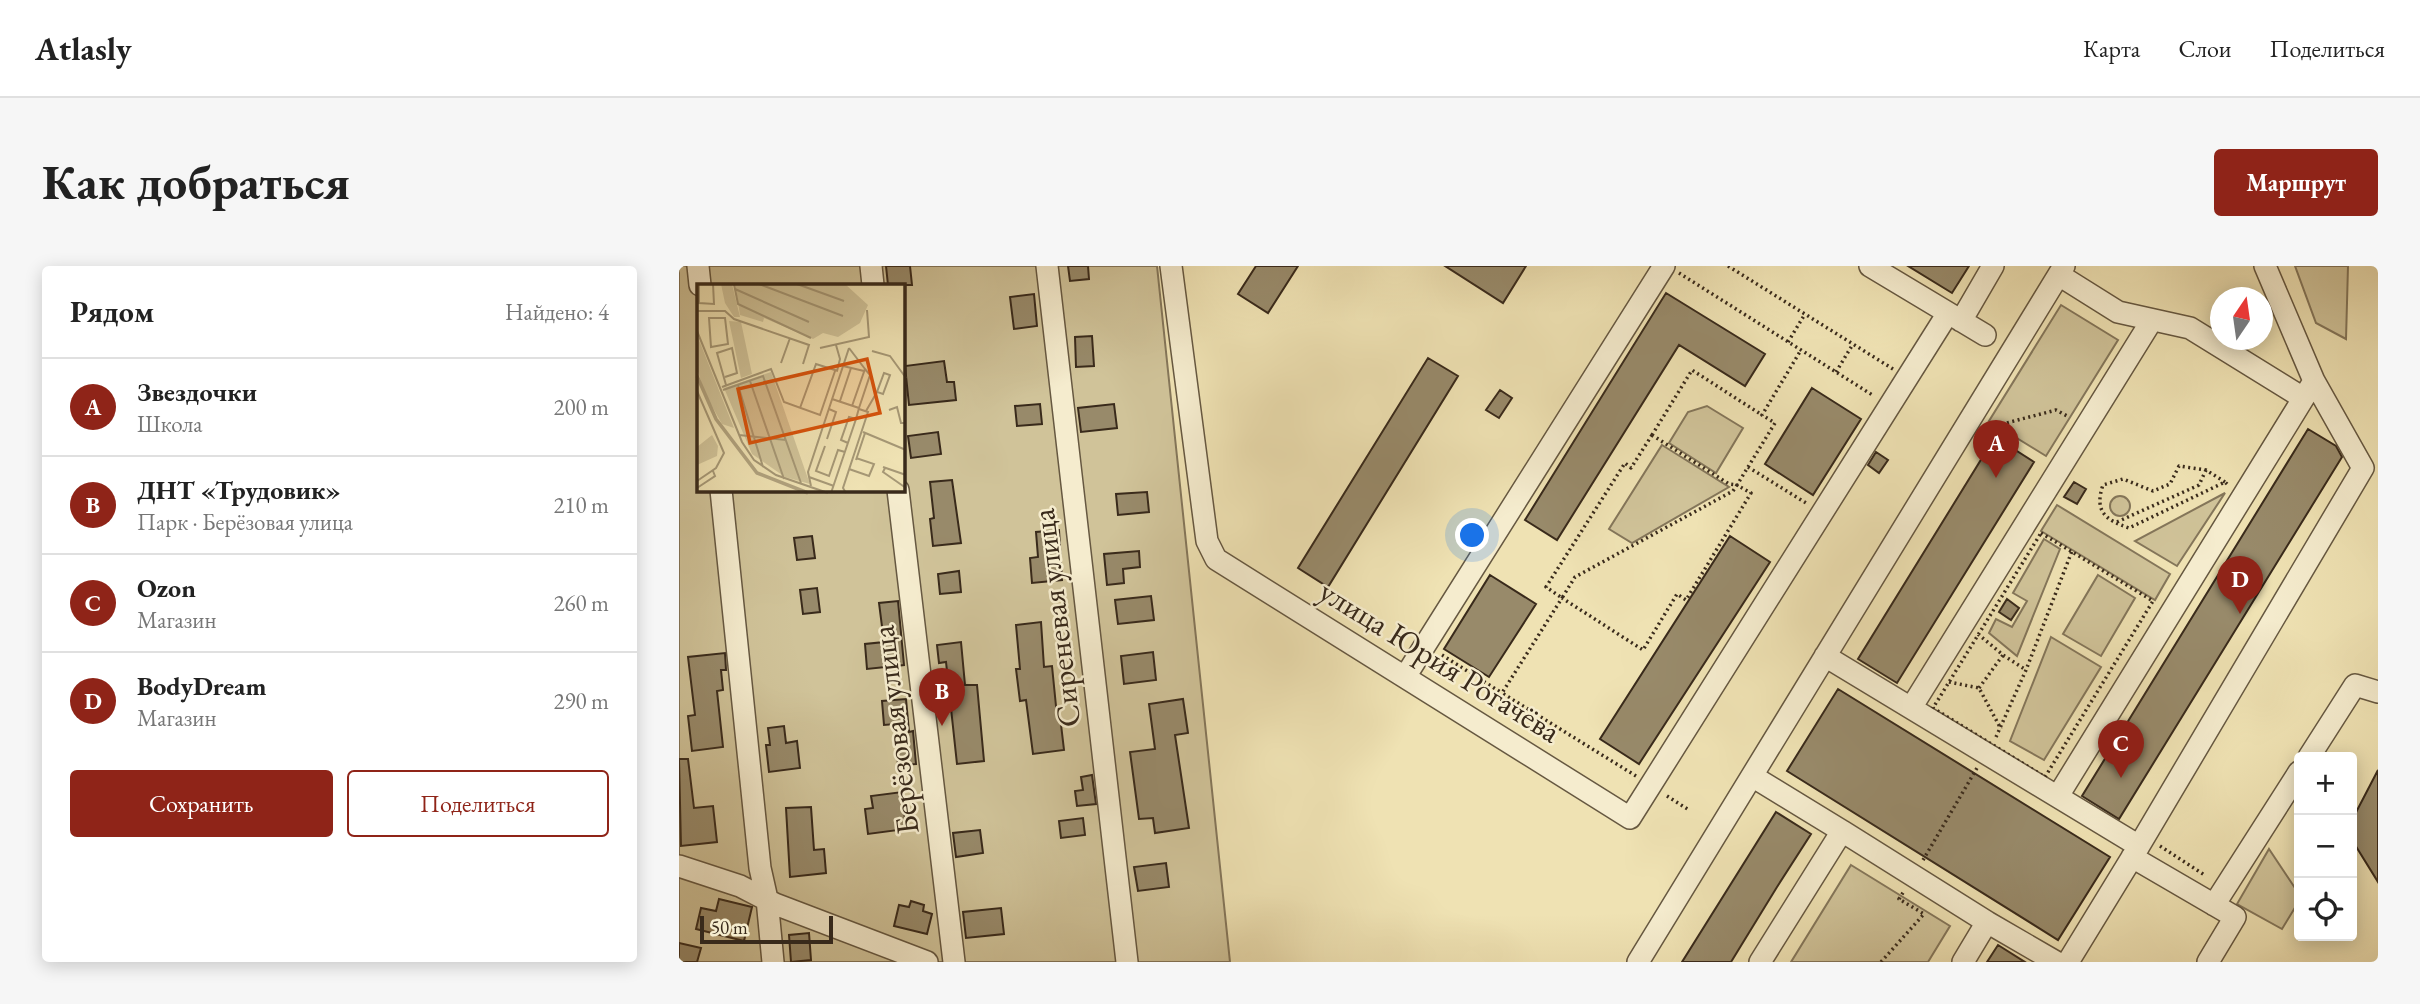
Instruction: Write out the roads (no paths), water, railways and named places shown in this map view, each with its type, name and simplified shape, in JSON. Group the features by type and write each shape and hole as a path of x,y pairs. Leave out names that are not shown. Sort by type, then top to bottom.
{"street":[{"path":"698,266 700,284"},
{"path":"871,266 873,284"},
{"name":"Сиреневая улица","path":"1047,266 1127,962"},
{"name":"улица Юрия Рогачёва","path":"1171,266 1207,541 1216,559 1630,818 1907,378 1954,317"},
{"path":"1870,266 1985,335"},
{"path":"1954,317 1993,266"},
{"path":"2068,962 2363,468 2308,389 2265,266"},
{"path":"1405,677 1669,268"},
{"path":"1638,962 2061,270 2118,313 2190,328 2308,389"},
{"path":"1911,708 2152,320"},
{"path":"2057,796 2234,488 2308,389"},
{"path":"721,492 760,868 767,899 773,962"},
{"name":"Берёзовая улица","path":"898,492 954,962"},
{"path":"1825,656 1911,708 1989,749 2057,796 2220,896 2235,917 2208,962"},
{"path":"2312,752 2355,685 2378,692"},
{"path":"1752,776 1913,877 2056,962"},
{"path":"2220,896 2294,780"},
{"path":"1760,962 1842,831"},
{"path":"679,866 740,886 926,962"},
{"path":"1963,962 1987,922"}],"place":[{"name":"Звездочки","path":"1996,478"},
{"name":"BodyDream","path":"2240,614"},
{"name":"ДНТ «Трудовик»","path":"942,726"},
{"name":"Ozon","path":"2121,778"}]}
